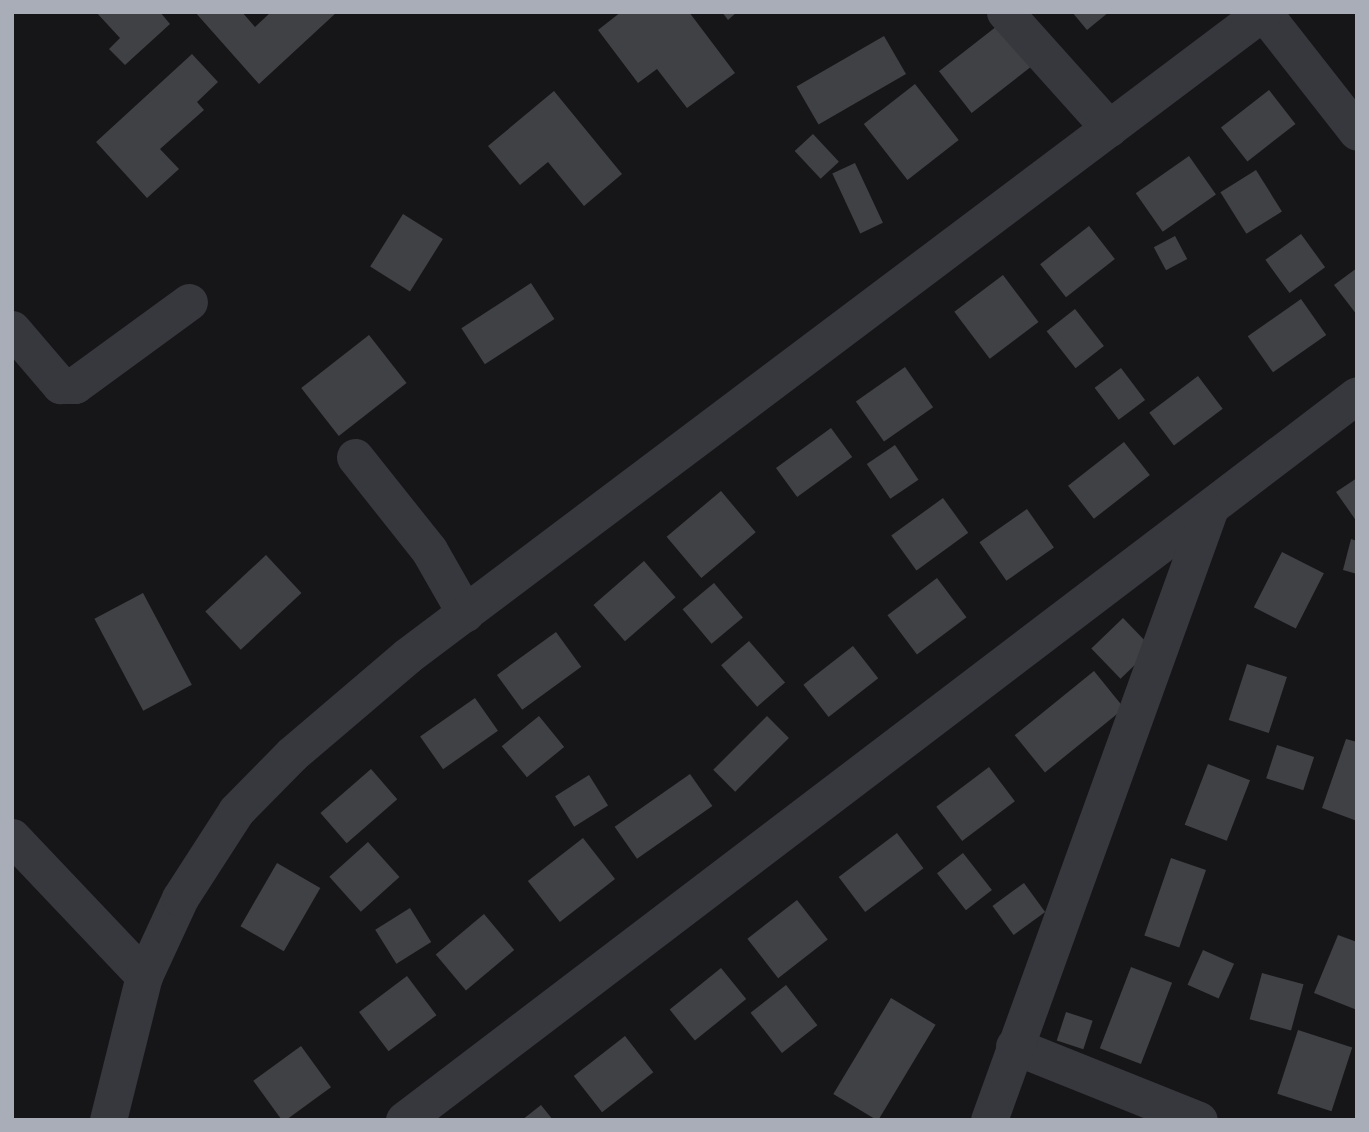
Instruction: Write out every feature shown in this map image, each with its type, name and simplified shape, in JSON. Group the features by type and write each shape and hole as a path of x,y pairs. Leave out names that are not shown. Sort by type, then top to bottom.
{"street":[{"path":"1005,12 1109,128"},
{"path":"108,1120 144,976 180,898 236,811 292,754 465,612 1263,12 1357,132"},
{"path":"12,329 60,385 75,385 189,302"},
{"path":"404,1120 1209,511 1357,395"},
{"path":"355,457 429,550 465,612"},
{"path":"989,1120 1209,511"},
{"path":"12,837 144,976"},
{"path":"1014,1046 1199,1120"}],"building":[{"path":"96,12 160,12 170,24 125,65 109,49 120,38"},
{"path":"195,12 242,12 255,27 271,12 337,12 259,84"},
{"path":"621,12 689,12 735,73 687,108 657,69 638,83 598,30"},
{"path":"722,12 737,12 728,20"},
{"path":"1072,12 1109,12 1087,30"},
{"path":"1006,19 1039,61 972,113 939,71"},
{"path":"884,36 906,74 819,125 797,86"},
{"path":"192,54 218,82 197,102 204,110 160,149 179,169 147,198 96,142"},
{"path":"915,84 959,140 907,180 864,124"},
{"path":"1269,90 1295,124 1247,161 1221,128"},
{"path":"554,91 622,174 584,206 548,162 520,185 488,146"},
{"path":"813,134 839,162 821,179 795,151"},
{"path":"1189,156 1216,195 1163,232 1136,193"},
{"path":"855,163 883,223 860,233 832,174"},
{"path":"1256,170 1282,212 1246,234 1220,192"},
{"path":"403,214 443,239 410,291 370,267"},
{"path":"1089,226 1115,259 1066,297 1040,264"},
{"path":"1301,234 1325,267 1290,293 1265,260"},
{"path":"1175,236 1187,259 1166,270 1154,247"},
{"path":"1357,268 1357,315 1334,285"},
{"path":"1003,275 1039,322 990,359 954,312"},
{"path":"531,283 554,319 485,364 461,328"},
{"path":"1301,299 1326,335 1273,372 1248,336"},
{"path":"1075,309 1104,346 1076,368 1047,331"},
{"path":"369,335 407,383 339,436 301,388"},
{"path":"905,367 933,407 884,442 856,401"},
{"path":"1121,368 1145,400 1119,420 1095,388"},
{"path":"1198,376 1223,409 1174,445 1149,413"},
{"path":"831,428 852,457 797,497 776,468"},
{"path":"1124,442 1150,475 1094,519 1068,486"},
{"path":"895,445 918,480 890,499 867,464"},
{"path":"1357,478 1357,522 1336,492"},
{"path":"721,491 756,532 701,578 667,537"},
{"path":"943,498 968,533 916,570 891,536"},
{"path":"1027,509 1054,548 1006,581 979,542"},
{"path":"1351,539 1357,541 1357,574 1343,570"},
{"path":"1282,552 1324,573 1296,629 1254,607"},
{"path":"266,555 301,593 241,650 205,612"},
{"path":"644,561 675,597 625,641 593,605"},
{"path":"937,578 966,617 917,654 887,615"},
{"path":"714,583 743,617 712,644 683,609"},
{"path":"143,593 192,685 143,711 94,619"},
{"path":"1123,618 1152,648 1121,679 1091,649"},
{"path":"556,632 581,667 522,710 497,675"},
{"path":"749,641 785,683 757,707 721,665"},
{"path":"853,646 878,678 829,717 803,685"},
{"path":"1247,664 1287,677 1269,733 1229,720"},
{"path":"1094,671 1124,708 1045,772 1015,735"},
{"path":"475,698 498,731 443,769 420,736"},
{"path":"539,716 564,747 527,777 502,746"},
{"path":"767,716 789,738 735,792 713,770"},
{"path":"1346,739 1357,742 1357,821 1322,808"},
{"path":"1277,745 1314,757 1303,790 1266,778"},
{"path":"1208,764 1250,780 1227,841 1185,825"},
{"path":"989,767 1015,801 962,841 936,807"},
{"path":"371,769 397,799 347,843 320,813"},
{"path":"690,774 712,806 637,859 615,827"},
{"path":"589,775 608,806 574,827 555,796"},
{"path":"897,833 923,868 865,912 839,877"},
{"path":"583,838 615,879 560,922 528,881"},
{"path":"368,842 399,877 361,912 329,877"},
{"path":"963,853 992,890 966,910 937,873"},
{"path":"1171,858 1206,870 1179,948 1144,936"},
{"path":"277,863 320,888 284,951 240,926"},
{"path":"1024,883 1045,912 1014,935 992,906"},
{"path":"797,900 828,939 778,978 747,939"},
{"path":"410,908 431,942 396,964 375,930"},
{"path":"484,914 514,950 466,990 436,954"},
{"path":"1338,935 1357,942 1357,1010 1314,993"},
{"path":"1203,950 1234,964 1219,999 1188,985"},
{"path":"1131,967 1172,983 1141,1064 1100,1048"},
{"path":"721,968 746,999 695,1041 670,1010"},
{"path":"1262,973 1304,984 1291,1030 1250,1019"},
{"path":"407,976 436,1015 389,1051 359,1012"},
{"path":"786,985 817,1025 782,1053 751,1013"},
{"path":"891,998 936,1025 878,1120 833,1094"},
{"path":"1066,1012 1093,1021 1083,1049 1057,1041"},
{"path":"1298,1030 1352,1048 1332,1111 1277,1094"},
{"path":"625,1036 653,1072 602,1112 574,1076"},
{"path":"301,1046 331,1087 286,1120 282,1120 253,1081"},
{"path":"541,1105 553,1120 522,1120"}]}
